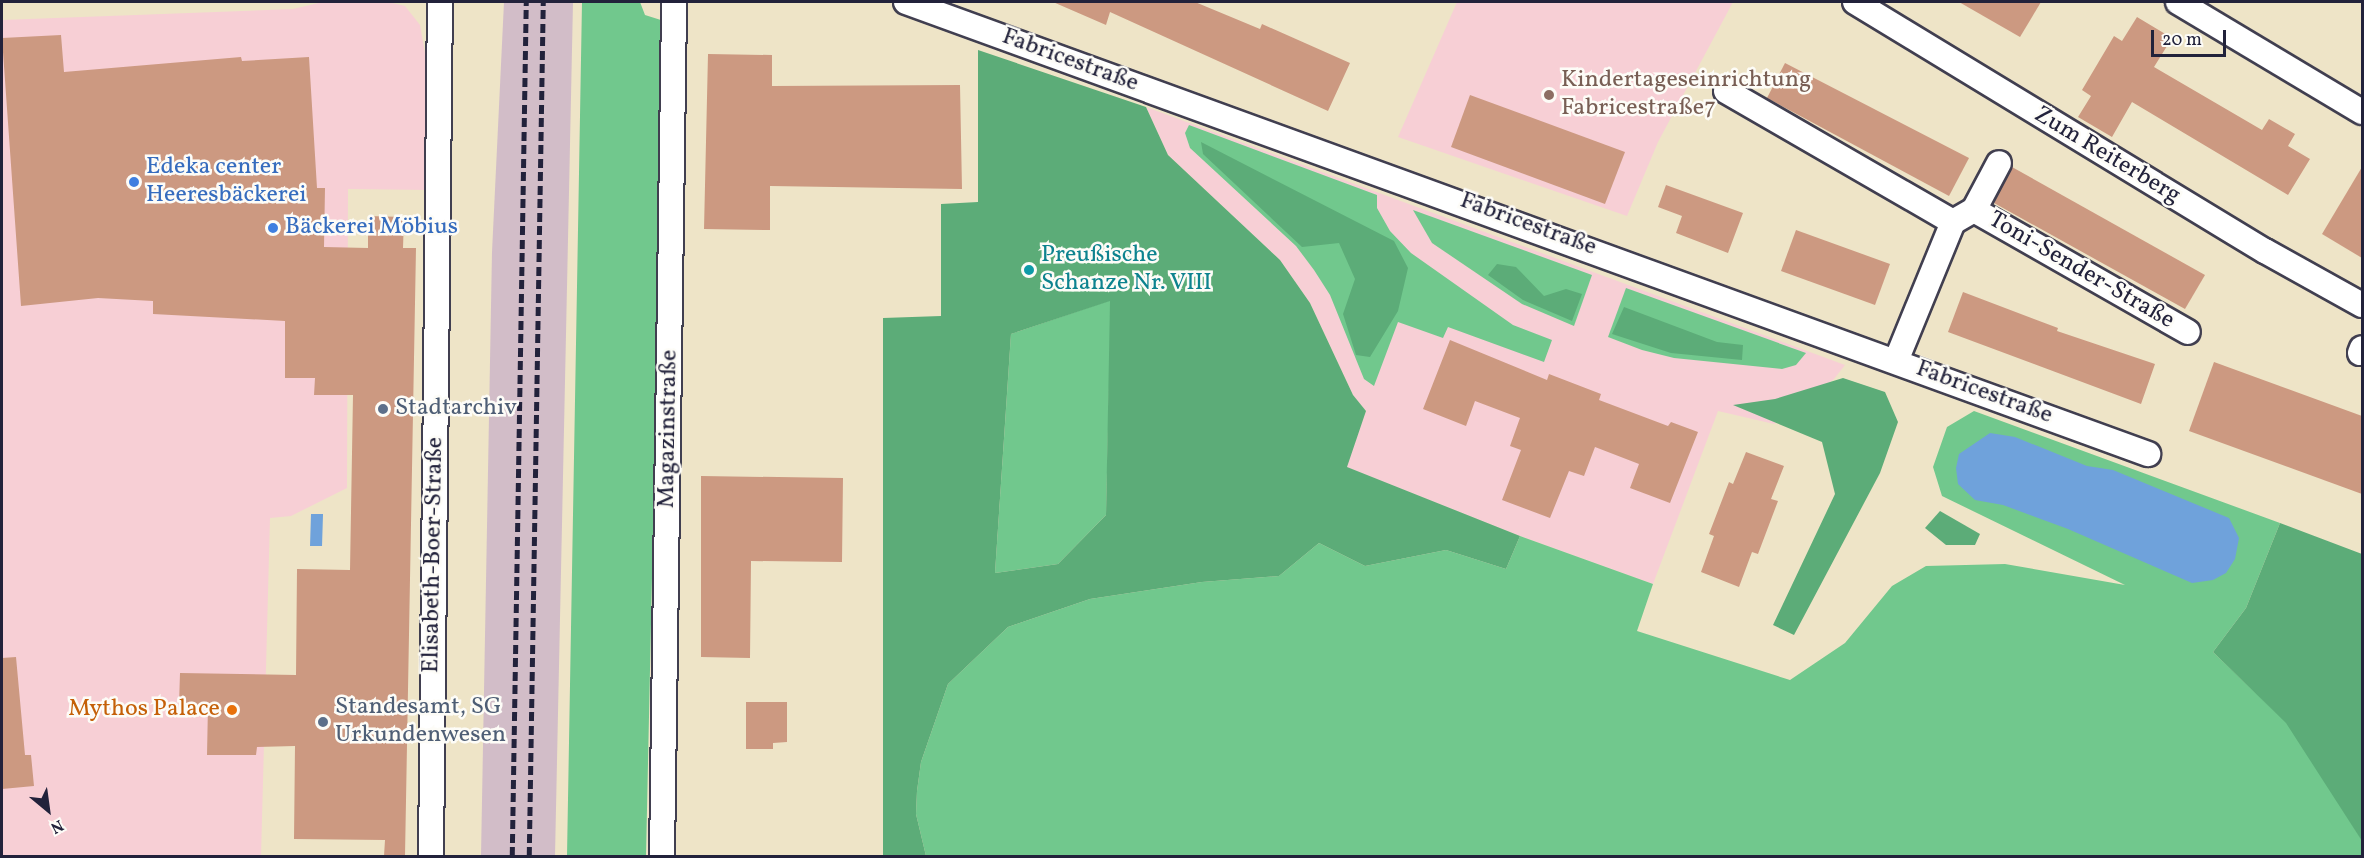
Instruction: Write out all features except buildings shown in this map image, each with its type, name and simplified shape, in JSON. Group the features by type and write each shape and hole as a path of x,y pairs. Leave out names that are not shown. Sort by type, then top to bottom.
{"street":[{"name":"Elisabeth-Boer-Straße","path":"431,856 440,2"},
{"name":"Magazinstraße","path":"662,856 674,2"},
{"name":"Fabricestraße","path":"906,2 2148,454"},
{"name":"Zum Reiterberg","path":"1855,2 2255,245 2362,305"},
{"path":"2178,2 2362,112"},
{"name":"Toni-Sender-Straße","path":"1726,91 2188,332"},
{"name":"Toni-Sender-Straße","path":"1896,361 1963,216 1999,163"}],"shaded area":[{"path":"323,2 388,2 405,6 420,25 428,70 430,190 348,189 347,488 291,516 270,518 261,856 2,856 2,20 293,9"},
{"path":"504,2 573,2 555,856 481,856 492,252"},
{"name":"Kindertageseinrichtung Fabricestraße7","path":"1457,2 1733,2 1658,142 1627,216 1398,137"},
{"path":"1146,107 1845,365 1834,379 1774,424 1718,411 1653,584 1520,536 1346,467 1366,411 1353,395 1310,303 1280,260 1168,155"}],"green space":[{"path":"582,2 640,2 645,15 664,21 646,856 567,856"},
{"path":"978,50 1146,107 1168,155 1280,260 1310,303 1353,395 1366,411 1347,467 1520,536 1506,569 1446,550 1365,566 1319,543 1279,576 1202,582 1090,599 1008,627 948,684 921,762 917,791 916,814 926,856 883,856 883,318 941,316 941,204 978,202","holes":["1110,301 1106,515 1058,564 995,573 1011,334"]},
{"path":"1189,125 1377,195 1377,208 1390,231 1411,253 1513,325 1552,340 1544,362 1448,327 1443,338 1398,322 1374,386 1364,379 1330,295 1314,270 1296,246 1190,148 1185,133"},
{"path":"1201,142 1394,241 1408,268 1398,311 1370,357 1356,355 1343,314 1355,279 1339,243 1302,247 1203,154"},
{"path":"1413,210 1592,275 1574,326 1522,304 1432,243"},
{"path":"1497,264 1516,267 1544,296 1566,289 1582,294 1572,321 1523,300 1488,275"},
{"path":"1626,288 1806,353 1796,365 1782,369 1674,358 1642,350 1608,337"},
{"path":"1111,300 1106,515 1058,564 995,573 1011,334"},
{"path":"1624,307 1717,342 1743,345 1742,360 1671,353 1612,334"},
{"path":"1843,378 1885,392 1898,422 1880,473 1794,635 1773,625 1835,494 1822,442 1733,405 1775,399"},
{"path":"1974,411 2280,523 2246,608 2213,652 2289,725 2362,840 2362,856 926,856 916,814 917,791 921,762 948,684 1008,627 1090,599 1202,582 1279,576 1319,543 1365,566 1446,550 1506,569 1520,536 1653,584 1637,631 1790,680 1845,643 1892,586 1926,566 2005,564 2125,585 1942,496 1933,467 1947,427"},
{"path":"1940,511 1980,534 1975,545 1946,545 1925,528"},
{"path":"2280,523 2362,554 2362,841 2286,723 2213,652 2246,608"}],"water":[{"path":"1990,433 2015,437 2087,466 2113,470 2229,518 2239,538 2235,559 2226,573 2213,580 2192,583 2068,529 2003,505 1975,500 1958,484 1956,468 1959,454"},
{"path":"311,514 323,514 322,546 310,546"}],"railway":[{"path":"512,856 526,2"},
{"path":"529,856 543,2"}],"place":[{"name":"Kindertageseinrichtung Fabricestraße7","path":"1549,95"},
{"name":"Edeka center Heeresbäckerei","path":"134,182"},
{"name":"Bäckerei Möbius","path":"273,228"},
{"name":"Preußische Schanze Nr. VIII","path":"1029,270"},
{"name":"Stadtarchiv","path":"383,409"},
{"name":"Mythos Palace","path":"232,710"},
{"name":"Standesamt, SG Urkundenwesen","path":"323,722"}]}
